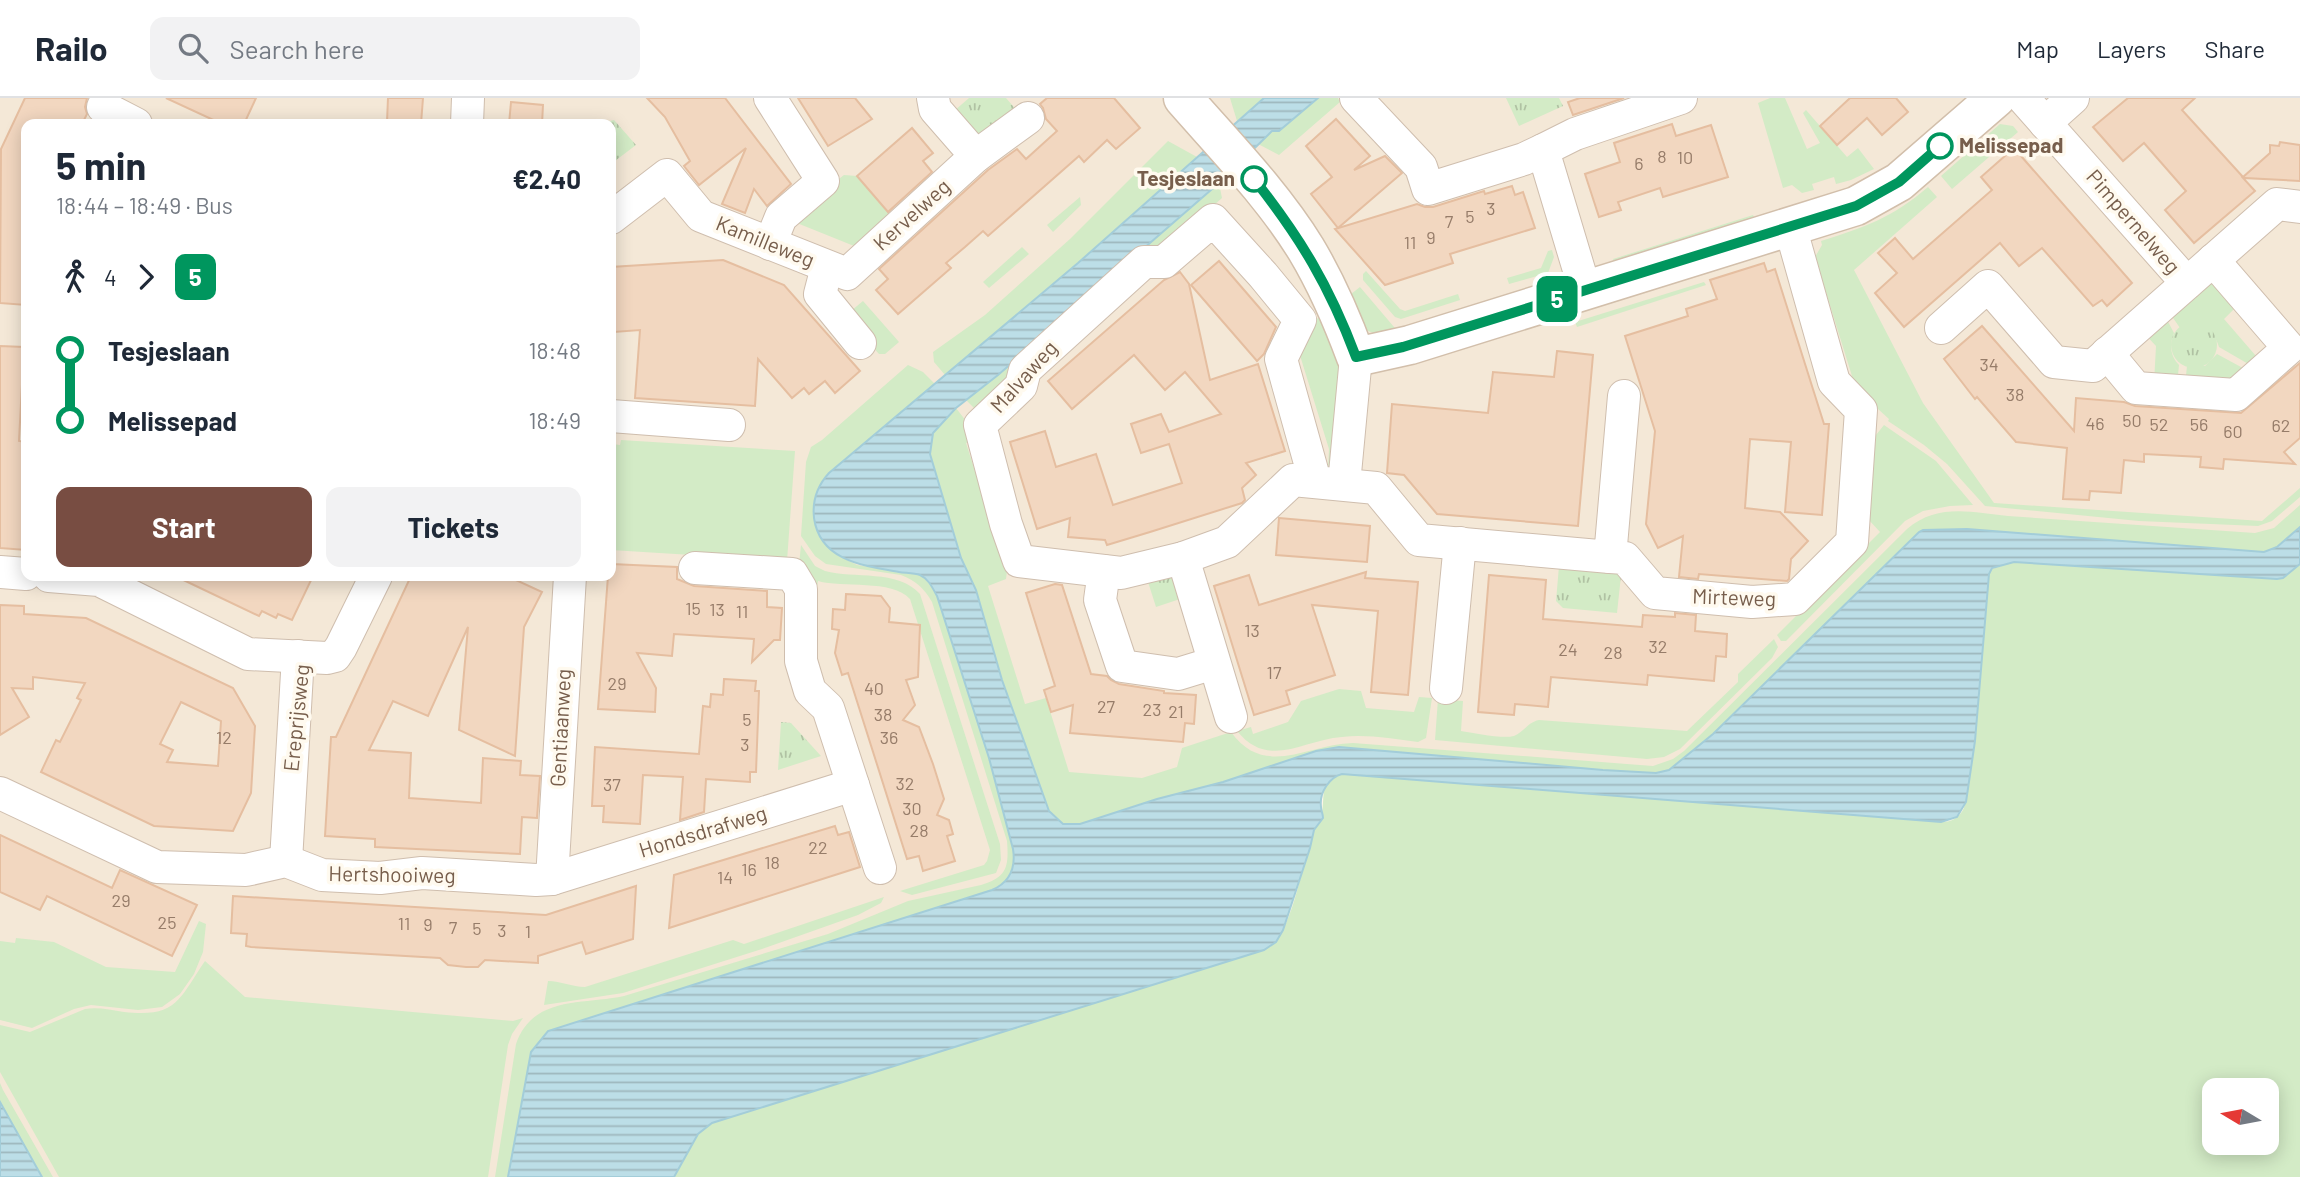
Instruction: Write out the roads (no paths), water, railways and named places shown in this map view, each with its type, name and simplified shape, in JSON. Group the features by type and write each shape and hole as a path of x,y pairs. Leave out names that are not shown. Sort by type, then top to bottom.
{"street":[{"path":"467,119 468,98"},
{"path":"770,98 823,181 781,217 770,244"},
{"path":"933,98 935,109 976,156"},
{"path":"1183,98 1254,179 1305,248 1334,302 1356,357 1330,482"},
{"path":"1356,98 1421,167 1428,189 1524,159 1575,134 1681,98"},
{"path":"1356,357 1403,347 1856,206 1899,182 1996,98"},
{"name":"Pimpernelweg","path":"2023,98 2187,283"},
{"path":"2045,123 2073,98"},
{"path":"101,110 124,119"},
{"name":"Kervelweg","path":"837,270 976,156 1028,118"},
{"path":"1543,150 1586,290"},
{"name":"Kamilleweg","path":"616,214 667,175 702,216 837,270 820,294 860,343"},
{"name":"Pimpernelweg","path":"1941,328 1988,286 2054,362 2093,366 2277,204 2300,207"},
{"name":"Malvaweg","path":"1213,220 1264,275 1300,320 1281,359 1330,482 1293,480 1227,542 1183,558 1121,573 1019,561 1006,524 980,425 1021,386 1025,370 1144,262 1164,262 1213,220"},
{"name":"Mirteweg","path":"1330,482 1376,488 1419,540 1625,558 1655,593 1752,602 1795,599 1852,542 1861,410 1835,382 1790,226"},
{"name":"Pimpernelweg","path":"2107,353 2136,388 2236,395 2289,348 2213,260"},
{"path":"1610,556 1624,396"},
{"path":"616,416 729,425"},
{"path":"1446,688 1460,543"},
{"path":"1183,558 1231,718"},
{"path":"695,568 792,574 801,589 801,661 810,691 828,708 880,868"},
{"path":"1104,571 1100,600 1122,666 1178,674 1214,663"},
{"path":"0,572 21,574"},
{"path":"105,581 248,654 298,656"},
{"name":"Ereprijsweg","path":"286,860 298,656 335,656 373,581"},
{"name":"Gentiaanweg","path":"552,878 568,581"},
{"name":"Hondsdrafweg","path":"552,878 853,785"},
{"path":"0,793 157,867 246,870 286,860"},
{"name":"Hertshooiweg","path":"286,860 322,875 380,878 422,873 552,878"}],"water":[{"path":"1264,98 1318,98 1279,131 1272,131 1219,183 998,375 956,408 933,433 930,454 961,558 976,590 1002,680 1049,811 1063,824 1080,824 1157,799 1223,782 1316,751 1339,747 1603,770 1656,773 1669,770 1713,734 1923,530 1967,529 2264,552 2277,547 2300,527 2300,564 2283,578 2277,579 2014,562 1992,568 1989,574 1975,741 1966,802 1957,817 1941,822 1342,774 1333,778 1326,786 1321,801 1323,818 1314,830 1283,930 1276,942 1264,950 712,1123 698,1134 674,1177 508,1177 531,1052 548,1031 992,890 1007,879 1014,862 1013,849 989,758 937,596 920,575 858,564 834,552 818,532 814,518 817,493 829,473 1078,263"},
{"path":"0,1102 42,1177 0,1177"}],"place":[{"name":"Melissepad","path":"1940,146"},
{"name":"Tesjeslaan","path":"1254,179"}]}
